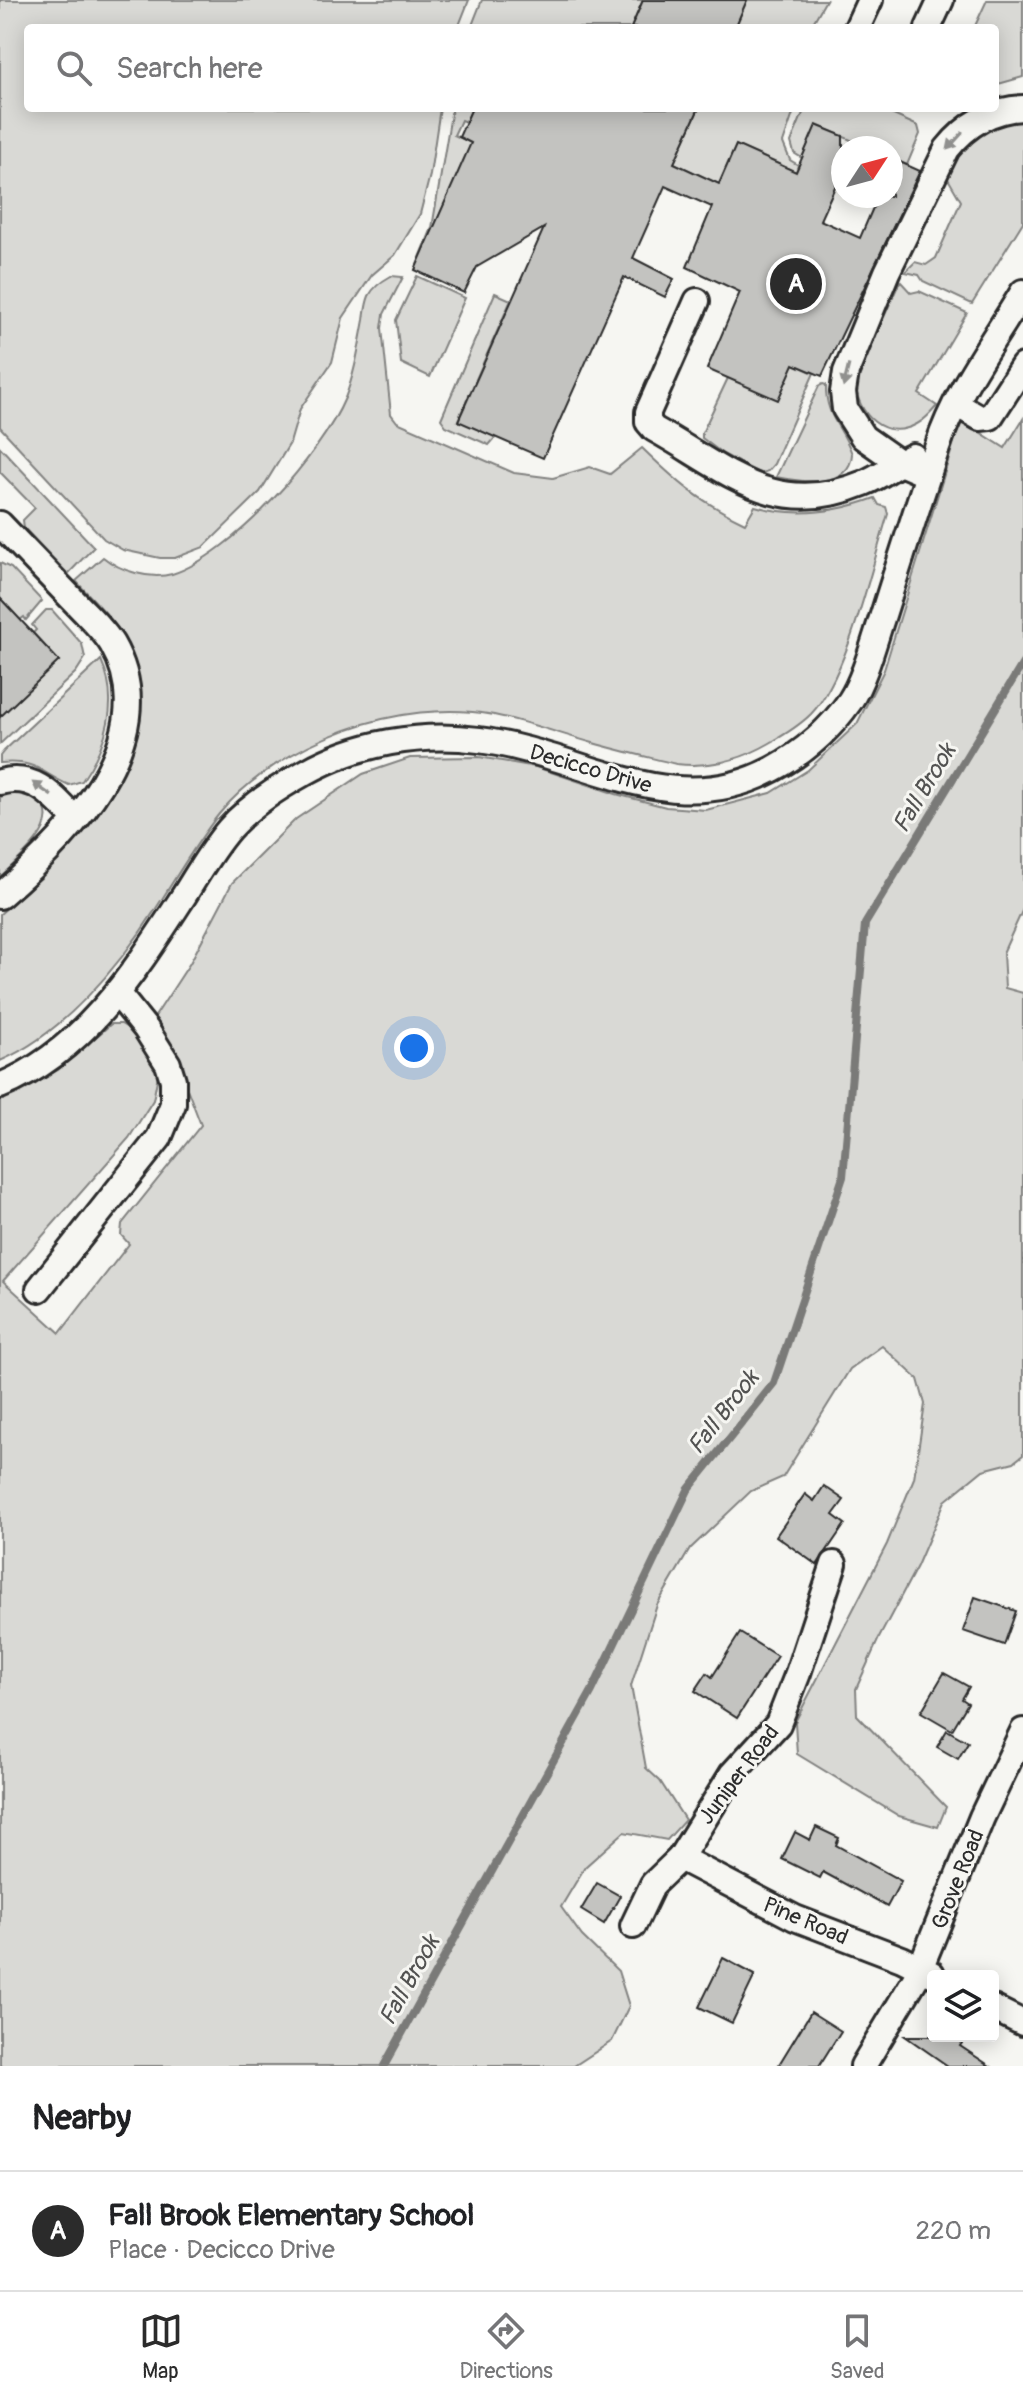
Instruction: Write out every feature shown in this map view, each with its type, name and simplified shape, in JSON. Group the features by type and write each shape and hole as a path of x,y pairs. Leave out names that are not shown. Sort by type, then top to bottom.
{"street":[{"path":"859,24 870,0"},
{"path":"930,24 941,0"},
{"path":"999,112 1023,108"},
{"path":"928,475 900,463 863,437 845,409 843,392 846,372 890,266 947,149 956,137 979,120 998,112"},
{"name":"Decicco Drive","path":"0,1086 54,1056 94,1021 131,977 229,829 257,804 306,771 345,753 389,742 432,737 479,740 535,751 627,780 693,792 721,789 752,780 792,759 824,735 853,697 877,634 938,443 956,404 1023,292"},
{"path":"697,301 648,412 648,422 654,429 744,482 777,495 808,497 867,482 938,443"},
{"path":"956,404 980,418 990,417 1023,366"},
{"path":"0,896 47,853 104,781 122,739 128,696 120,659 105,633 1,527"},
{"path":"0,782 22,779 34,782 75,819"},
{"path":"39,1289 159,1138 173,1104 173,1080 168,1064 146,1029 117,993"},
{"name":"Juniper Road","path":"633,1926 653,1884 680,1858 732,1774 778,1724 834,1564"},
{"name":"Grove Road","path":"928,1970 982,1817 1023,1731"},
{"name":"Pine Road","path":"680,1858 795,1918 927,1972"},
{"name":"Grove Road","path":"863,2066 927,1972"},
{"path":"999,2011 1023,2023"}],"shaded area":[{"path":"0,0 469,0 460,24 24,24 24,112 439,112 430,175 420,214 395,255 372,275 343,318 332,362 300,409 290,443 260,492 204,547 175,558 160,558 123,550 104,539 0,427"},
{"path":"482,0 643,0 633,24 473,24"},
{"path":"747,0 826,0 812,24 737,24"},
{"path":"987,0 1023,0 1023,77 999,84 999,24 976,24"},
{"path":"451,112 470,112 466,122 461,120 454,135 517,164 510,178 464,160 415,270 432,228"},
{"path":"697,112 794,112 783,143 790,160 798,165 796,172 736,145 719,184 674,163"},
{"path":"803,112 887,112 918,126 920,134 907,165 903,163 903,136 842,136 817,125 802,158 794,153 791,142"},
{"path":"1023,120 1023,222 972,304 923,281 919,275 905,272 915,262 926,265 936,258 961,201 947,177 959,154 987,131"},
{"path":"391,276 403,277 384,314 382,328 391,414 397,422 514,473 553,478 590,467 610,474 642,448 690,490 745,523 755,506 786,512 816,512 875,498 879,505 886,507 888,514 866,591 836,674 811,714 796,726 748,754 713,764 676,764 507,718 458,711 382,719 344,730 308,746 275,765 245,788 219,814 141,931 88,996 46,1034 0,1061 0,914 57,861 110,793 128,756 139,718 139,680 126,642 110,618 76,581 103,557 136,573 154,576 172,574 196,563 247,525 296,474 333,421 351,379 369,296 378,284"},
{"path":"417,276 465,298 430,377 401,363 396,320"},
{"path":"900,281 911,293 919,291 967,313 919,394 937,406 917,424 894,430 874,422 867,414 861,405 855,382"},
{"path":"495,293 511,300 458,420 496,437 489,445 446,426 441,419"},
{"path":"794,364 814,373 774,464 768,471 760,474 723,454 702,438 728,378"},
{"path":"826,385 831,414 852,454 849,465 843,473 822,480 776,477 819,386"},
{"path":"1023,419 1023,909 1003,953 1005,988 1023,993 1023,1455 1014,1462 983,1470 945,1501 917,1566 856,1689 857,1715 946,1807 938,1827 899,1816 797,1754 795,1722 887,1544 914,1478 925,1404 918,1379 882,1346 850,1369 783,1477 751,1491 690,1549 657,1605 631,1686 646,1768 660,1781 685,1820 667,1840 624,1832 585,1867 561,1907 582,1936 618,1971 629,2006 612,2041 574,2066 0,2066 0,1100 58,1070 111,1024 121,1024 153,1049 158,1075 153,1100 129,1138 3,1281 60,1333 129,1244 121,1235 122,1224 201,1125 178,1065 152,1021 190,963 232,883 296,819 363,774 410,758 479,757 536,767 666,807 706,810 771,793 808,770 857,724 884,670 959,426 964,422 1005,448"},
{"path":"0,447 94,547 68,574 24,528 23,520 35,508 0,472"},
{"path":"0,563 11,568 42,601 26,620 24,617 20,620 0,598"},
{"path":"46,610 52,610 82,644 85,658 76,672 0,744 0,717 59,661 33,633 36,630 32,625"},
{"path":"101,660 110,691 108,722 98,753 82,781 69,785 31,765 0,763 4,751"},
{"path":"17,792 36,799 45,809 46,820 33,845 0,877 0,797"}],"building":[{"path":"643,0 747,0 737,24 633,24"},
{"path":"470,112 697,112 674,163 719,184 736,145 796,172 816,125 843,136 831,136 831,196 820,220 860,238 873,208 902,208 822,376 794,364 778,400 707,369 740,292 687,267 712,207 665,186 633,258 674,279 665,297 624,277 543,458 458,421 544,228 477,267 464,293 415,270 471,143 459,137"},
{"path":"903,163 920,171 903,207"},
{"path":"0,598 59,661 0,717"},
{"path":"824,1486 844,1500 833,1515 845,1524 817,1565 776,1536 805,1494 814,1501"},
{"path":"975,1597 1016,1611 1004,1645 963,1631"},
{"path":"740,1633 777,1656 737,1718 695,1691 707,1673 712,1677"},
{"path":"944,1673 969,1687 962,1699 968,1703 952,1730 921,1712"},
{"path":"947,1730 968,1742 958,1759 937,1747"},
{"path":"816,1827 839,1838 836,1845 901,1881 887,1907 823,1872 820,1878 782,1859 795,1832 810,1840"},
{"path":"597,1883 620,1896 604,1924 581,1910"},
{"path":"723,1958 755,1975 732,2023 699,2007"},
{"path":"811,2012 841,2031 819,2066 778,2066"},
{"path":"905,2036 927,2036 927,2042 963,2042 960,2046 990,2066 948,2066"}],"waterway":[{"name":"Fall Brook","path":"384,2066 592,1691 688,1490 774,1383 843,1177 865,924 1023,663"}],"place":[{"name":"Fall Brook Elementary School","path":"796,284"}]}
